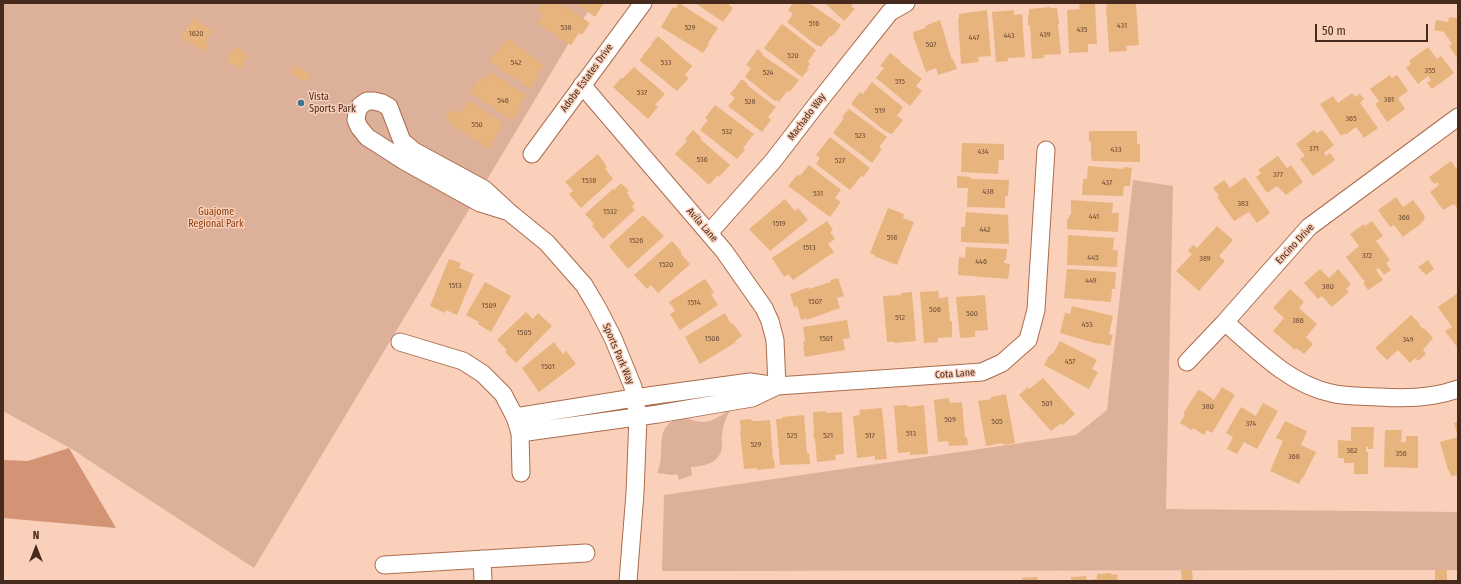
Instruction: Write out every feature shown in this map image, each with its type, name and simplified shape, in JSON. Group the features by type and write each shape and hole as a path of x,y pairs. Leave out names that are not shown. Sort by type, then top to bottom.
{"street":[{"name":"Adobe Estates Drive","path":"532,154 643,3"},
{"name":"Machado Way","path":"709,233 773,161 890,12 906,3"},
{"name":"Avila Lane","path":"582,85 724,250 764,308 770,321 775,340 777,386"},
{"name":"Sports Park Way","path":"509,212 480,203 406,162 367,137 359,127 356,120 356,113 360,106 367,101 374,101 389,107 402,141 414,151 484,189 509,212 547,242 584,286 598,307 613,338 632,387 638,417 635,493 628,581"},
{"name":"Encino Drive","path":"1187,362 1226,322 1309,226 1458,117"},
{"name":"Cota Lane","path":"515,417 634,398 750,382 777,386 982,372 1002,363 1028,340 1036,310 1046,150"},
{"path":"1226,322 1272,364 1307,385 1331,393 1403,399 1446,393 1458,389"},
{"path":"400,342 463,361 483,374 503,394 515,417 520,433 521,473"},
{"name":"Cota Lane","path":"520,433 638,417 752,398 777,386"},
{"path":"384,565 586,553"},
{"path":"482,559 483,581"}],"green space":[{"name":"Guajome Regional Park","path":"3,3 593,3 254,568 77,452 3,411"},
{"path":"1133,180 1173,186 1166,509 1458,512 1458,570 662,571 664,495 1076,435 1107,410"},
{"path":"730,410 723,428 721,452 715,460 701,466 691,467 692,475 679,480 677,474 672,475 657,473 660,464 663,433 672,421 682,416 697,421 707,422"}],"shaded area":[{"path":"69,448 116,528 3,518 3,460 28,461"}],"building":[{"path":"542,3 560,3 590,23 582,35 579,33 571,45 537,23 543,14 537,10"},
{"path":"575,3 604,3 595,17"},
{"path":"679,3 718,28 703,53 661,27 673,7 675,9"},
{"path":"695,3 730,3 729,5 733,8 723,22"},
{"path":"793,3 809,3 841,25 834,35 833,34 831,37 830,36 821,47 818,45 817,46 787,22 793,14 788,10"},
{"path":"825,3 854,3 851,6 855,9 844,21"},
{"path":"1095,3 1097,44 1088,44 1088,52 1069,53 1067,10 1080,9 1079,4"},
{"path":"1107,3 1136,3 1139,45 1126,46 1127,51 1109,52"},
{"path":"1050,7 1057,8 1061,54 1043,55 1044,58 1032,59 1030,25 1028,25 1029,9"},
{"path":"987,10 991,56 978,57 979,62 961,64 959,14"},
{"path":"1014,10 1014,15 1022,14 1025,57 1008,58 1008,61 996,62 992,12"},
{"path":"1449,17 1458,18 1458,59 1449,46 1452,44 1444,32 1434,30 1436,20 1448,22"},
{"path":"193,19 212,31 205,42 210,46 206,51 181,37"},
{"path":"940,20 952,60 953,59 957,69 938,75 936,68 926,72 913,36 913,32 926,28 925,26"},
{"path":"782,24 816,50 808,62 810,64 807,68 809,69 802,77 764,48"},
{"path":"658,36 692,66 685,75 689,78 677,91 639,60 643,57 642,56"},
{"path":"507,38 544,65 537,75 539,76 531,89 489,62"},
{"path":"235,46 249,56 240,69 226,60"},
{"path":"1428,47 1437,59 1441,56 1454,73 1432,89 1427,83 1431,80 1428,76 1418,84 1406,68 1411,64 1409,61"},
{"path":"758,49 763,54 762,55 799,80 789,92 787,91 779,102 776,100 775,101 745,77 751,68 746,65"},
{"path":"890,53 922,79 916,86 922,91 910,106 876,78 884,68 880,66"},
{"path":"295,65 311,75 306,82 290,72"},
{"path":"634,67 665,94 655,105 658,107 648,119 613,87"},
{"path":"491,72 526,95 518,107 520,108 512,121 470,92 480,77 485,81"},
{"path":"1390,75 1392,78 1397,75 1408,91 1398,98 1405,109 1387,122 1375,104 1379,101 1370,89"},
{"path":"742,79 748,84 747,85 776,107 768,117 771,120 762,132 728,106 735,98 730,94"},
{"path":"872,82 903,107 897,116 903,120 892,134 885,131 851,104 860,92 863,94"},
{"path":"1352,93 1355,97 1360,94 1364,99 1360,103 1378,128 1364,138 1356,127 1345,135 1345,133 1341,136 1320,104 1333,96 1338,103"},
{"path":"468,100 503,123 489,149 445,119 451,110 456,113 457,111 460,113"},
{"path":"715,105 754,134 743,148 745,150 737,159 700,130 708,120 705,118"},
{"path":"849,109 887,137 879,147 882,149 872,163 833,133 844,118 842,117"},
{"path":"693,130 701,137 700,139 730,165 709,185 675,154 687,141 685,139"},
{"path":"1314,130 1317,133 1322,130 1334,145 1324,153 1326,156 1330,153 1335,160 1313,176 1300,159 1305,156 1296,144"},
{"path":"1089,131 1137,131 1137,144 1140,144 1140,162 1092,161"},
{"path":"830,137 870,168 863,177 861,176 850,190 816,164 820,158 816,155"},
{"path":"962,143 1004,144 1004,160 999,160 998,174 961,172"},
{"path":"598,154 607,167 605,169 613,179 581,208 569,194 573,191 565,182"},
{"path":"1278,156 1287,168 1291,165 1303,182 1286,195 1277,186 1267,193 1256,177 1261,173 1258,170"},
{"path":"1451,161 1458,171 1458,209 1454,204 1443,210 1430,192 1439,185 1437,182 1434,184 1429,177"},
{"path":"809,165 841,190 835,198 841,202 830,217 788,186 798,174 800,176"},
{"path":"1088,166 1123,169 1124,167 1132,168 1130,186 1124,186 1123,196 1082,195 1083,179 1087,179"},
{"path":"957,176 971,177 971,179 1009,180 1008,196 1005,196 1005,208 967,207 968,188 957,188"},
{"path":"1245,177 1270,213 1257,223 1249,212 1234,221 1217,197 1219,196 1213,188 1224,180 1230,188"},
{"path":"621,183 629,191 627,193 635,204 632,206 635,210 603,239 592,226 594,224 585,214"},
{"path":"1396,197 1403,207 1413,200 1425,216 1425,219 1421,222 1422,223 1403,237 1394,225 1390,227 1378,210"},
{"path":"785,199 795,211 798,208 808,220 770,251 749,229"},
{"path":"1071,200 1113,203 1112,213 1119,213 1118,232 1067,229 1067,219 1069,219 1069,215 1071,215"},
{"path":"888,208 904,214 903,218 914,222 897,265 870,253"},
{"path":"966,212 1008,215 1009,244 961,242 961,227 965,227"},
{"path":"643,215 664,236 628,269 609,246"},
{"path":"827,221 833,230 830,232 835,239 828,244 834,252 793,280 788,274 784,277 772,258"},
{"path":"1372,221 1383,236 1376,241 1390,260 1386,263 1391,270 1384,275 1379,268 1376,270 1383,280 1368,290 1363,283 1365,282 1364,279 1363,280 1346,257 1359,246 1350,234 1364,224 1365,226"},
{"path":"1217,226 1233,240 1219,256 1225,261 1199,291 1176,271 1192,254 1188,251 1193,245 1197,248"},
{"path":"1068,235 1114,238 1113,250 1118,250 1117,267 1067,265"},
{"path":"672,241 690,264 658,293 651,285 647,289 634,275"},
{"path":"966,247 1007,249 1006,260 1004,260 1004,263 1010,264 1008,279 958,275 959,257 965,258"},
{"path":"449,259 461,263 459,268 474,274 457,315 446,310 445,313 430,306"},
{"path":"1428,260 1434,269 1426,275 1418,267"},
{"path":"1067,269 1116,272 1115,289 1112,289 1111,302 1064,298"},
{"path":"1320,269 1329,278 1338,269 1351,284 1346,289 1349,292 1332,307 1322,296 1318,299 1304,283"},
{"path":"838,278 844,296 837,298 840,308 806,320 806,318 801,320 797,306 794,307 790,294 809,287 809,289 831,282 830,280"},
{"path":"705,279 714,292 711,294 718,305 680,330 670,314 675,311 669,302"},
{"path":"485,282 511,296 491,332 478,324 479,322 466,315"},
{"path":"1290,289 1304,302 1299,308 1317,324 1306,337 1313,344 1304,354 1296,348 1295,350 1273,331 1284,318 1273,308"},
{"path":"938,291 939,298 948,297 950,321 952,321 952,337 938,338 938,342 924,343 920,292"},
{"path":"912,292 916,341 894,343 887,342 883,296 901,295 901,293"},
{"path":"1458,293 1457,347 1445,331 1452,327 1438,307"},
{"path":"985,295 988,330 975,331 975,337 960,338 956,297"},
{"path":"1072,306 1113,316 1109,334 1113,335 1110,346 1060,333 1065,313 1070,314"},
{"path":"526,312 533,319 538,313 552,326 516,363 505,352 507,350 497,340"},
{"path":"725,313 731,324 733,323 742,336 735,341 736,342 700,364 685,337"},
{"path":"1411,315 1433,338 1423,350 1426,354 1418,361 1415,358 1410,363 1398,350 1387,360 1375,348"},
{"path":"847,320 850,338 843,339 845,350 805,357 803,346 803,341 805,341 803,327"},
{"path":"1060,341 1097,360 1092,369 1098,372 1089,389 1044,365 1049,356 1052,353 1053,354"},
{"path":"554,342 563,354 566,351 576,364 539,392 522,368"},
{"path":"1043,378 1075,414 1063,425 1061,423 1051,431 1019,395 1028,387 1029,389"},
{"path":"1222,387 1235,395 1212,433 1207,430 1204,435 1193,428 1192,430 1180,423 1185,415 1183,414 1198,390 1214,400"},
{"path":"1006,394 1015,443 1004,445 1003,443 986,446 978,401 991,399 991,397"},
{"path":"949,398 950,403 962,402 965,437 967,437 968,445 949,446 948,441 938,442 934,400"},
{"path":"1263,403 1278,411 1257,449 1244,442 1237,454 1227,449 1233,437 1226,433 1241,407 1256,416"},
{"path":"905,405 908,407 924,405 928,454 910,455 910,452 898,453 894,406"},
{"path":"882,408 887,459 875,460 875,456 857,458 853,416 860,415 859,410"},
{"path":"826,411 826,413 842,412 844,454 835,455 836,460 817,462 815,439 813,434 813,412"},
{"path":"804,415 807,453 809,453 810,464 780,465 776,419"},
{"path":"751,419 752,421 770,420 775,468 757,470 757,468 744,469 740,420"},
{"path":"1285,421 1307,431 1301,445 1316,452 1299,484 1270,471 1283,441 1276,438"},
{"path":"1458,421 1458,436 1454,423"},
{"path":"1351,427 1374,427 1373,449 1368,449 1368,447 1366,447 1366,452 1368,452 1368,474 1354,474 1354,463 1344,463 1344,458 1338,458 1338,440 1351,441"},
{"path":"1385,430 1402,430 1401,442 1406,442 1406,436 1418,436 1418,468 1384,467"},
{"path":"1458,437 1458,475 1451,476 1440,442"},
{"path":"1181,570 1192,570 1193,581 1182,581"},
{"path":"1435,570 1447,570 1447,581 1435,581"},
{"path":"1111,573 1111,575 1117,574 1118,581 1071,581 1071,577 1086,576 1087,580 1097,579 1097,574"},
{"path":"1037,577 1038,581 1023,581 1022,578"}],"place":[{"name":"Vista Sports Park","path":"301,103"}]}
